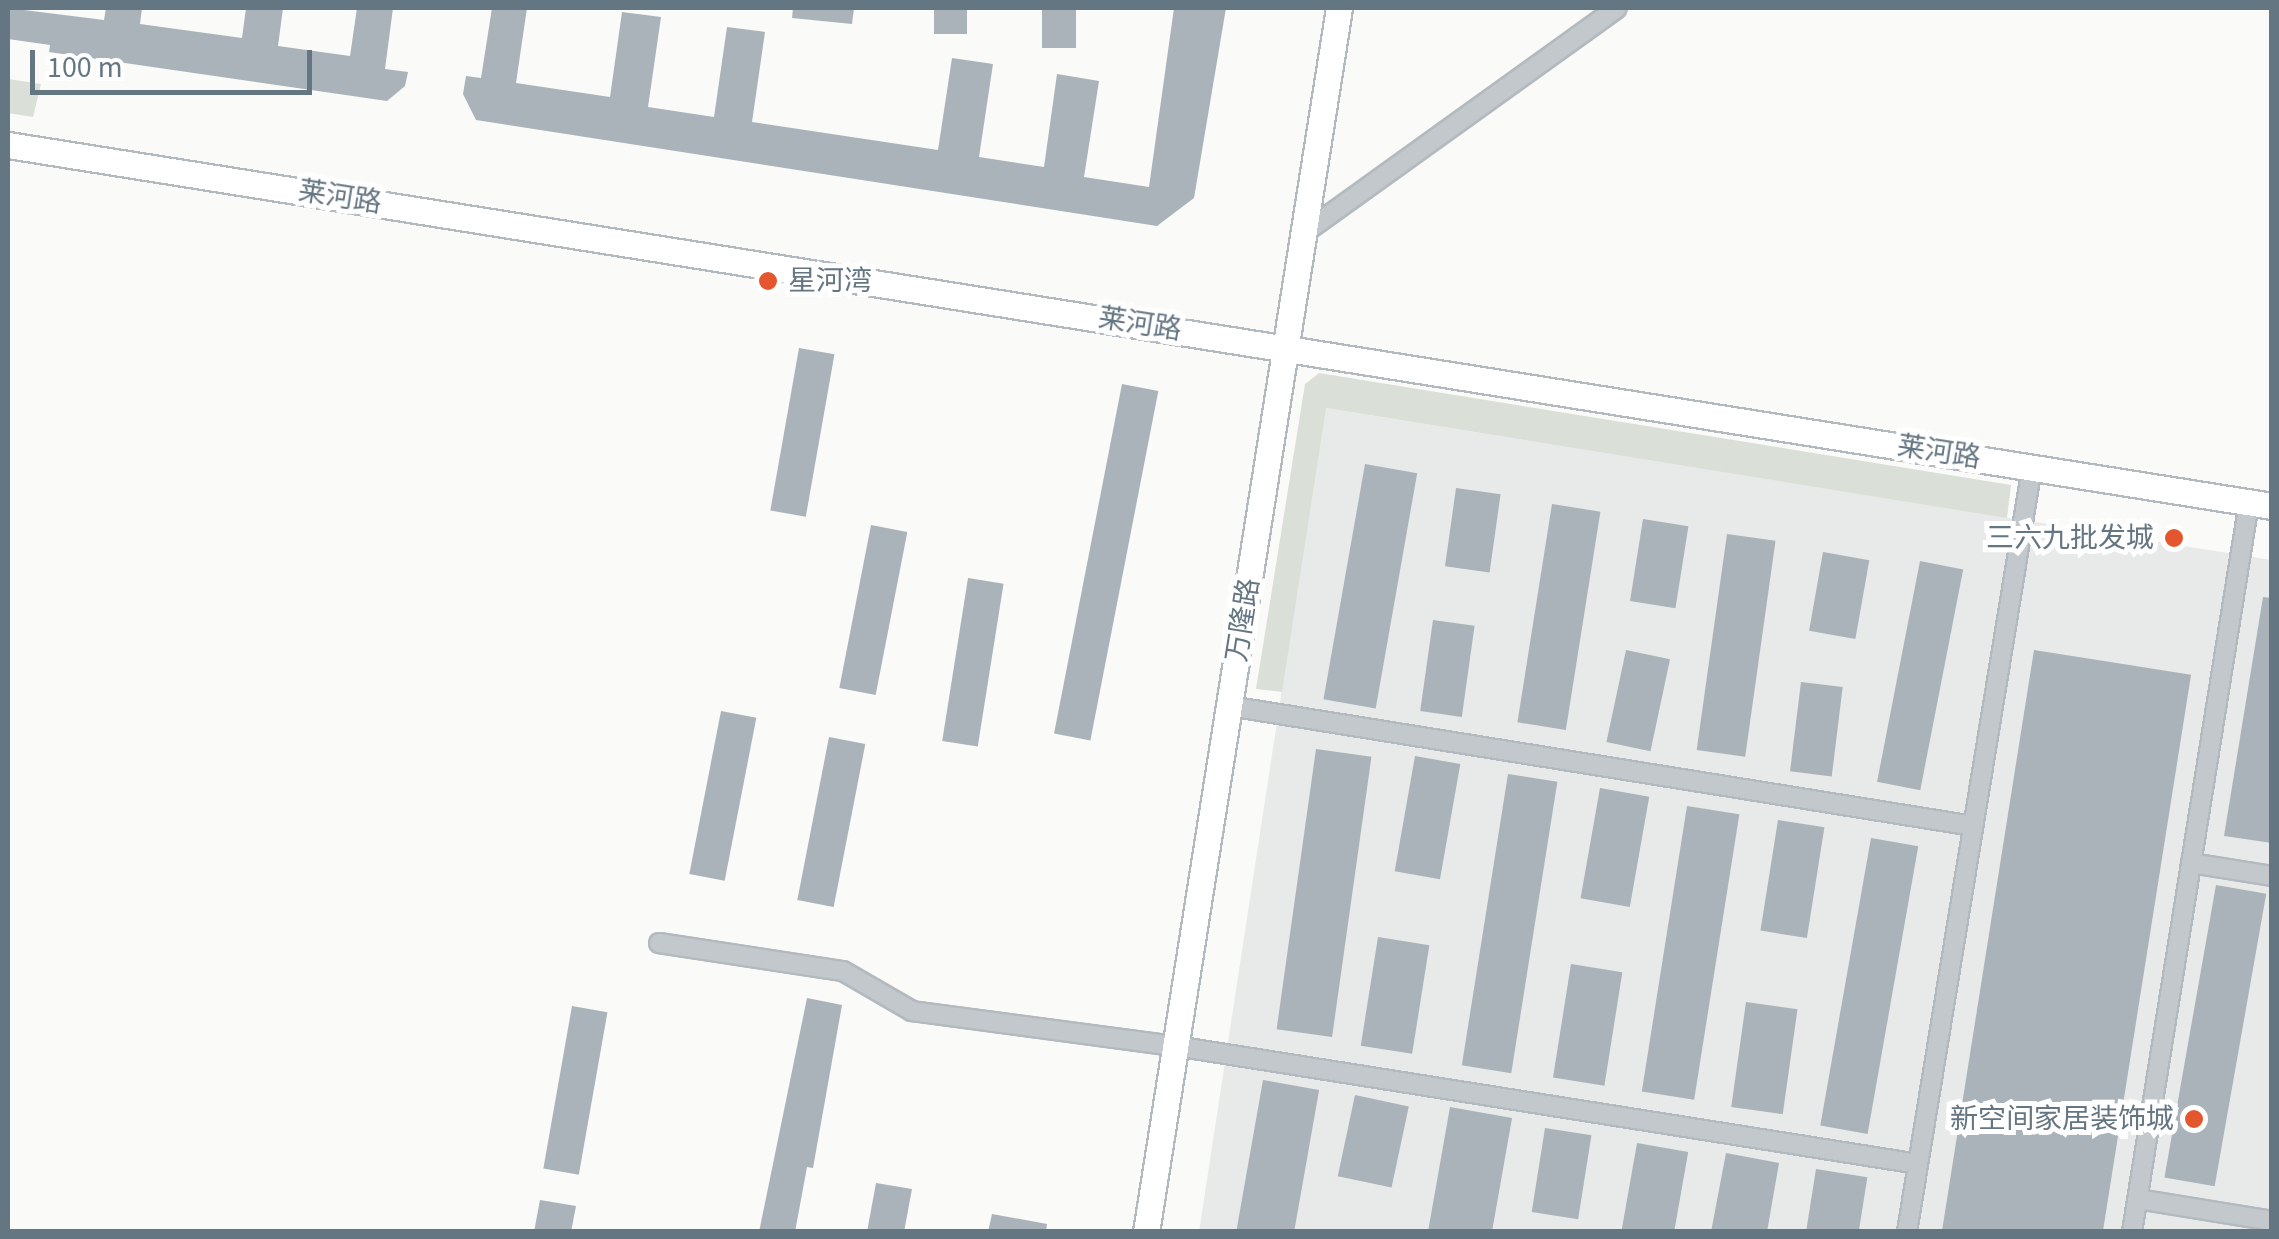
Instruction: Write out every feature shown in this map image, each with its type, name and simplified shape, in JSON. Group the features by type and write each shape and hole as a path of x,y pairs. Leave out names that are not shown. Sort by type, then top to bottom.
{"street":[{"name":"万隆路","path":"1146,1232 1340,8"},
{"path":"1304,233 1618,8"},
{"name":"莱河路","path":"8,145 2260,504"},
{"path":"1907,1232 2032,467"},
{"path":"2132,1232 2191,864 2260,504"},
{"path":"1229,706 1973,826"},
{"path":"2191,864 2272,876"},
{"path":"658,942 843,971 912,1011 1175,1046 1918,1164"},
{"path":"2138,1200 2272,1220"}],"shaded area":[{"path":"8,79 41,84 33,117 8,113"},
{"path":"1319,373 2011,485 2007,518 1326,408 1282,692 1256,689 1305,384"},
{"path":"1325,408 2271,560 2271,1231 1199,1232"}],"building":[{"path":"8,8 104,20 106,8 142,8 140,24 242,38 246,8 283,8 278,46 350,56 357,8 393,8 385,69 408,72 405,86 387,101 49,52 50,45 8,39"},
{"path":"492,8 527,8 516,83 610,97 622,12 661,17 648,107 714,117 727,27 765,32 752,122 938,150 952,58 993,64 979,157 1044,167 1057,74 1099,81 1084,177 1149,187 1174,8 1226,8 1194,198 1157,226 476,120 463,94 466,76 481,78"},
{"path":"793,8 854,8 852,24 792,18"},
{"path":"934,8 967,8 967,34 934,34"},
{"path":"1042,8 1076,8 1076,48 1042,48"},
{"path":"799,348 834,354 806,517 770,510"},
{"path":"1122,384 1158,391 1090,741 1054,733"},
{"path":"1365,464 1417,473 1376,709 1323,699"},
{"path":"1456,488 1501,494 1490,572 1445,566"},
{"path":"1552,504 1600,512 1566,730 1517,722"},
{"path":"1643,519 1688,526 1675,608 1630,601"},
{"path":"871,525 907,532 876,695 839,688"},
{"path":"1727,534 1776,541 1745,757 1697,750"},
{"path":"1823,552 1869,560 1855,639 1809,631"},
{"path":"1920,561 1963,569 1920,790 1877,782"},
{"path":"968,578 1004,584 978,747 942,741"},
{"path":"2263,597 2272,598 2272,843 2224,836"},
{"path":"1433,620 1475,626 1462,717 1420,711"},
{"path":"1626,650 1670,659 1650,751 1606,742"},
{"path":"2034,650 2191,675 2103,1232 1942,1232"},
{"path":"1801,682 1843,687 1832,776 1790,771"},
{"path":"721,711 756,718 725,881 689,874"},
{"path":"829,737 865,744 834,907 797,900"},
{"path":"1316,749 1371,757 1332,1037 1277,1029"},
{"path":"1415,756 1460,764 1440,879 1395,871"},
{"path":"1508,774 1557,782 1511,1073 1462,1065"},
{"path":"1600,788 1649,797 1630,907 1581,898"},
{"path":"1687,806 1739,814 1694,1100 1642,1091"},
{"path":"1778,820 1824,827 1807,938 1760,931"},
{"path":"1871,838 1918,846 1868,1134 1820,1126"},
{"path":"2216,885 2266,894 2215,1186 2164,1177"},
{"path":"1378,937 1429,945 1412,1054 1361,1046"},
{"path":"1571,964 1622,972 1604,1086 1553,1078"},
{"path":"807,998 842,1005 813,1168 807,1167 795,1232 759,1232"},
{"path":"1746,1002 1797,1009 1783,1114 1731,1107"},
{"path":"572,1006 607,1012 579,1175 543,1168"},
{"path":"1263,1080 1319,1090 1294,1232 1236,1232"},
{"path":"1355,1095 1409,1106 1392,1188 1338,1176"},
{"path":"1450,1107 1512,1118 1492,1232 1428,1232"},
{"path":"1545,1128 1591,1135 1578,1219 1532,1212"},
{"path":"1637,1143 1688,1152 1674,1232 1621,1232"},
{"path":"1726,1153 1779,1163 1767,1232 1711,1232"},
{"path":"1816,1169 1867,1177 1859,1232 1806,1232"},
{"path":"876,1183 912,1189 904,1232 867,1232"},
{"path":"540,1200 576,1206 571,1232 534,1232"},
{"path":"992,1214 1047,1224 1046,1232 988,1232"}],"place":[{"name":"星河湾","path":"768,281"},
{"name":"三六九批发城","path":"2174,538"},
{"name":"新空间家居装饰城","path":"2194,1119"}]}
